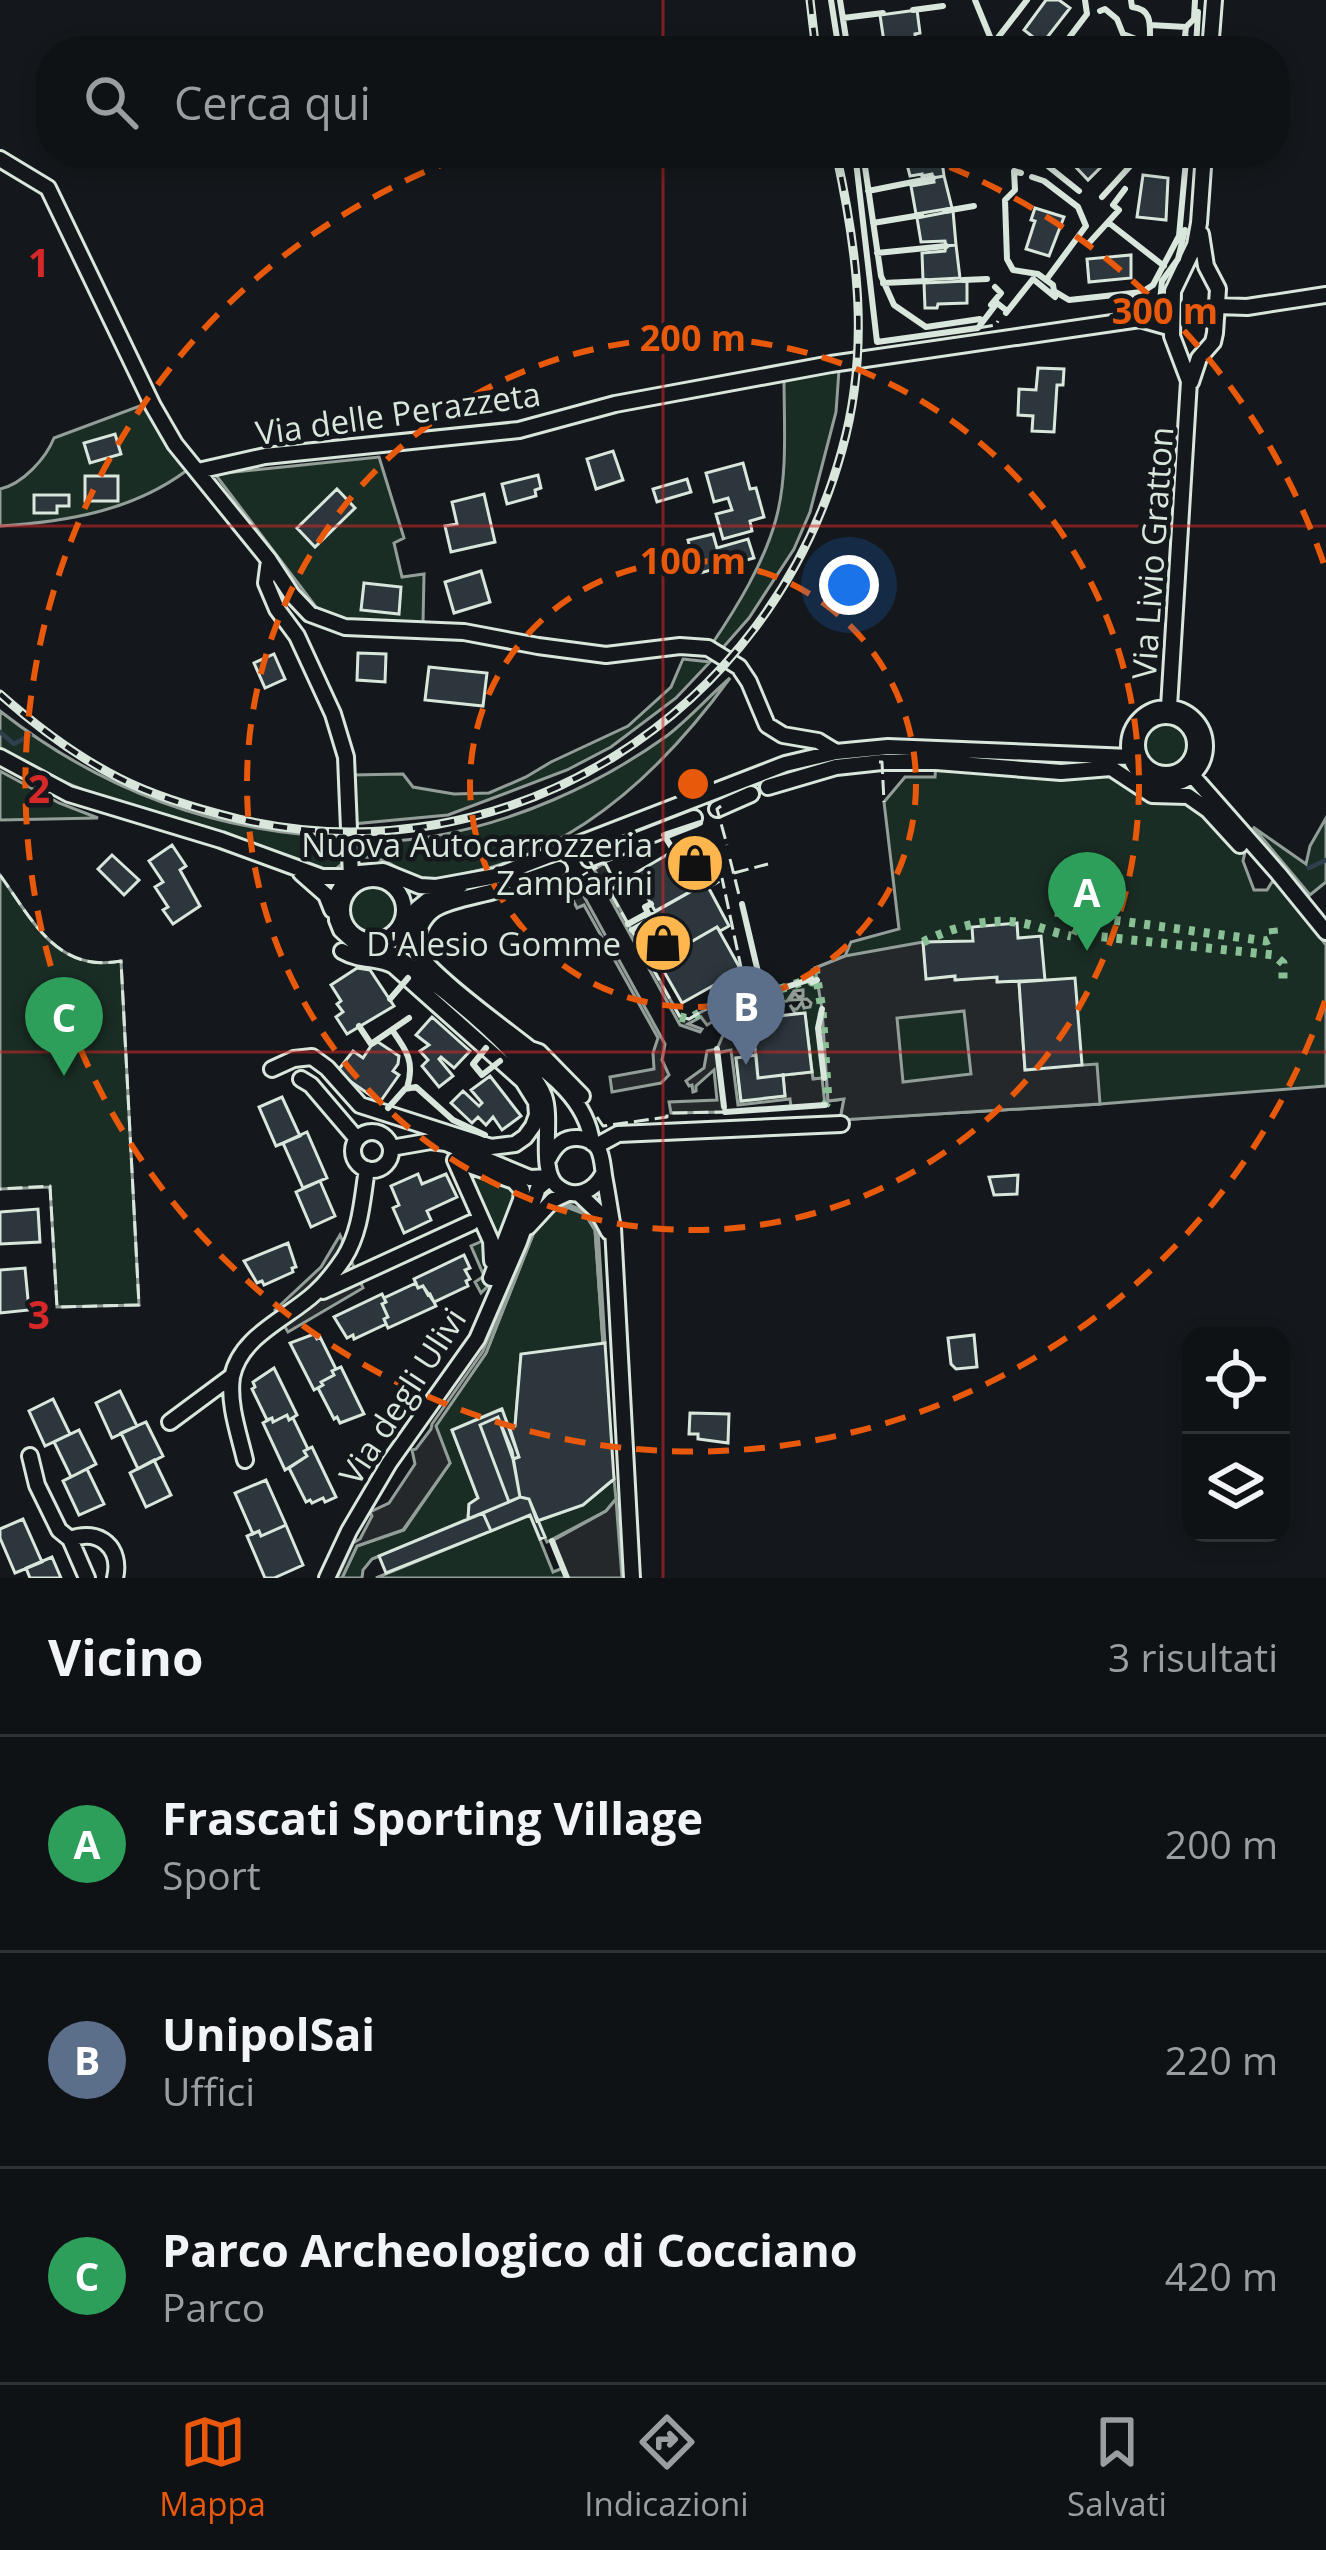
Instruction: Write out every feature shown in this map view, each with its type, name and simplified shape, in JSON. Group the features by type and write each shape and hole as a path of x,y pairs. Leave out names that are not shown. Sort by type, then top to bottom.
{"street":[{"path":"1211,36 1214,0"},
{"path":"0,159 48,188 175,444 310,614 345,627 464,632 606,655 680,646 708,648 739,667 767,725 784,735 818,741 836,752"},
{"name":"Via Livio Gratton","path":"1169,707 1189,381 1172,332 1173,291 1195,245 1203,168"},
{"name":"Via Livio Gratton","path":"1188,400 1194,370 1213,342 1217,305 1199,223"},
{"path":"1173,291 1194,276 1204,277 1217,305 1247,307 1326,295"},
{"path":"1140,319 1173,308"},
{"name":"Via delle Perazzeta","path":"198,471 265,456 519,430 615,404 832,364 1140,319 1172,332"},
{"path":"1172,332 1181,346 1191,350 1213,342"},
{"path":"269,560 266,583 333,714 346,757 351,877 337,896 342,923"},
{"path":"1169,707 1186,712 1205,740 1204,757 1191,774 1171,784 1151,781 1137,771 1130,732 1153,710 1169,707"},
{"path":"364,945 387,944 428,900 461,885 547,858 785,764 836,752 888,748 1135,758 1160,773 1178,772 1195,750 1192,730 1177,717 1159,716 1140,733 1135,758"},
{"path":"0,757 69,794 221,840 322,877 351,877 367,870 419,886 461,885"},
{"path":"768,787 865,763 936,762 1061,772 1111,768 1151,795 1188,796 1240,845"},
{"path":"1191,774 1326,932"},
{"path":"717,809 751,794"},
{"path":"589,859 694,818"},
{"path":"295,868 326,895 342,923 363,939 384,939 400,925 404,905 400,895 385,881 357,884 345,898 342,907 342,923 341,930 353,940 401,959 427,978 530,1073 542,1090 549,1119 550,1178"},
{"path":"516,884 560,868"},
{"path":"397,879 409,898 409,947 427,978"},
{"path":"498,890 429,913 419,931 417,949 433,970 539,1052 582,1096"},
{"path":"272,1069 294,1059 312,1058 360,1105 491,1147 515,1144 533,1126 536,1102 524,1082 394,966 342,952"},
{"path":"488,1031 552,1074 582,1111 604,1162 613,1228 632,1578"},
{"path":"301,1079 357,1139"},
{"path":"459,1148 488,1153 518,1149 537,1137 549,1119"},
{"path":"548,1158 558,1144 574,1137 594,1144 618,1134 841,1124"},
{"path":"377,1132 391,1148 387,1162 374,1169 360,1166 353,1153 357,1139 377,1132"},
{"path":"391,1148 446,1143 530,1178 550,1178 598,1212 613,1250"},
{"path":"455,1160 514,1181 522,1190 491,1278 491,1241 455,1160"},
{"path":"313,1295 348,1252 359,1225 367,1169"},
{"path":"573,1193 590,1190 603,1174"},
{"name":"Via degli Ulivi","path":"327,1578 389,1462 477,1339 538,1188 550,1178"},
{"name":"Via degli Ulivi","path":"519,1241 553,1199 573,1193"},
{"path":"245,1460 232,1376 250,1344 313,1295 471,1223"},
{"path":"170,1423 232,1376"},
{"path":"30,1456 37,1484 87,1578"},
{"path":"70,1539 91,1534 110,1544 118,1564 115,1578"}],"green space":[{"path":"839,370 836,412 810,512 794,549 749,618 720,651 712,644 757,568 780,502 784,379"},
{"path":"145,404 186,471 121,505 0,526 0,489 33,469 54,438"},
{"path":"379,457 404,538 394,543 402,577 424,574 423,623 342,621 319,611 215,474"},
{"path":"683,659 710,662 676,698 611,747 567,770 448,815 352,824 352,775 403,774 413,787 454,794 489,793 628,726 671,687"},
{"path":"730,678 678,742 618,799 585,824 512,861 450,878 418,880 382,860 360,857 354,845 461,831 554,800 668,735"},
{"path":"0,711 78,763 162,802 250,827 344,837 342,864 331,870 312,867 65,782 0,749"},
{"path":"1166,716 1187,724 1195,745 1187,766 1166,774 1145,766 1137,745 1145,724"},
{"path":"936,762 1096,768 1140,790 1184,795 1240,845 1254,890 1267,890 1272,882 1278,883 1326,945 1326,1086 840,1120 844,1099 828,1101 822,1015 818,1028 824,1078 813,1079 805,1014 795,1013 790,1005 797,1009 802,1002 804,1008 810,1007 807,999 790,1000 795,993 803,996 803,990 794,991 787,1001 752,1004 762,995 817,980 815,968 845,956 851,942 899,929 884,802 905,777 935,777"},
{"path":"0,771 59,803 98,818 0,820"},
{"path":"1326,818 1326,882 1310,895 1253,827 1306,864"},
{"path":"0,875 36,926 63,951 99,963 121,961 139,1305 57,1307 50,1187 0,1189"},
{"path":"373,880 395,888 403,910 395,932 373,940 351,932 343,910 351,888"},
{"path":"455,1160 514,1181 521,1200 488,1286 481,1293 475,1282 484,1276 471,1246 489,1238"},
{"path":"567,1207 585,1214 595,1230 603,1344 521,1355 515,1426 510,1429 501,1409 452,1430 478,1498 469,1505 468,1519 372,1559 362,1578 342,1578 357,1546 404,1530 450,1463 435,1426 486,1353 536,1227 548,1212"},
{"path":"614,1479 616,1499 606,1511 547,1542 537,1521 583,1505"},
{"path":"530,1515 553,1572 563,1568 567,1578 376,1578"}],"shaded area":[{"path":"605,863 617,886 610,891 680,1017 689,1019 727,997 733,1009 707,1025 701,1017 688,1024 702,1029 700,1032 680,1025 594,869"},
{"path":"575,880 665,1044 662,1060 669,1075 661,1083 612,1092 610,1077 654,1069 658,1038 584,905 577,908 565,885"},
{"path":"923,942 927,978 1023,980 1019,983 1025,1069 1097,1064 1100,1104 840,1120 844,1099 828,1101 815,968 845,956","holes":["964,1011 971,1074 903,1082 897,1018"]},
{"path":"752,1019 754,1041 739,1049 755,1046 756,1055 736,1058 741,1101 785,1096 783,1075 812,1072 813,1079 822,1078 825,1105 791,1107 790,1099 738,1105 731,1050 717,1053 725,1112 671,1113 669,1102 717,1100 714,1070 696,1091 686,1081 704,1068 707,1051 717,1049 724,1033"},
{"path":"556,1205 587,1212 598,1229 605,1343 595,1230 585,1214 557,1208 536,1227 486,1353 436,1426 450,1463 403,1530 357,1546 342,1578 337,1578 370,1512 389,1503 415,1464 412,1450 483,1351 539,1217"},
{"path":"340,1235 363,1288 288,1332 275,1310 321,1267"},
{"path":"616,1499 622,1578 567,1578 552,1541 606,1511"}],"building":[{"path":"1046,0 1059,0 1070,8 1048,36 1032,36 1024,30"},
{"path":"917,10 920,33 883,36 880,15"},
{"path":"908,168 943,168 944,176 922,174 910,176"},
{"path":"1077,168 1100,168 1088,180"},
{"path":"1143,175 1168,178 1166,220 1137,217"},
{"path":"944,176 952,208 916,214 911,186"},
{"path":"1035,208 1064,217 1049,256 1026,249"},
{"path":"953,211 956,245 921,242 917,218"},
{"path":"956,245 960,278 923,280 922,253"},
{"path":"1131,255 1131,278 1089,282 1087,259"},
{"path":"967,281 967,303 925,308 924,283"},
{"path":"1038,368 1064,369 1063,385 1057,385 1054,432 1032,431 1033,416 1018,415 1019,389 1036,390"},
{"path":"115,434 121,454 90,463 84,443"},
{"path":"613,451 623,480 596,489 587,459"},
{"path":"743,463 764,517 750,521 752,531 723,539 716,514 732,510 728,498 714,502 706,473"},
{"path":"538,475 541,488 535,490 536,496 507,504 502,484"},
{"path":"85,476 118,476 118,501 85,501"},
{"path":"687,479 691,492 657,502 653,489"},
{"path":"337,489 355,508 315,547 297,528"},
{"path":"484,494 495,542 451,552 445,526 457,524 452,502"},
{"path":"34,495 69,495 69,506 57,506 57,513 34,513"},
{"path":"713,534 717,548 748,539 754,558 697,574 688,540"},
{"path":"481,571 490,602 454,613 445,582"},
{"path":"364,583 401,587 399,614 361,610"},
{"path":"358,653 386,654 385,682 357,680"},
{"path":"274,654 285,679 265,688 254,663"},
{"path":"429,667 487,673 483,706 425,700"},
{"path":"694,839 718,882 708,888 706,883 655,911 634,874"},
{"path":"172,845 186,866 180,870 200,906 173,924 155,887 163,882 149,861"},
{"path":"112,855 139,880 124,895 98,869"},
{"path":"706,883 729,926 720,931 717,927 668,955 646,917"},
{"path":"1017,923 1018,938 1041,936 1045,980 926,979 923,942 973,941 972,927"},
{"path":"717,927 741,970 682,1003 658,961"},
{"path":"357,968 370,970 394,1006 347,1034 336,1017 343,1012 331,985"},
{"path":"1075,978 1082,1065 1025,1070 1019,982"},
{"path":"805,1013 812,1072 758,1078 752,1019"},
{"path":"432,1017 470,1051 454,1068 439,1059 453,1076 439,1087 422,1066 428,1060 420,1051 429,1045 416,1035"},
{"path":"378,1042 399,1056 393,1071 399,1075 380,1102 339,1069 353,1051 363,1058"},
{"path":"756,1055 758,1078 783,1075 785,1096 741,1101 736,1058"},
{"path":"490,1076 521,1116 502,1130 493,1117 486,1125 478,1117 472,1123 451,1103 463,1091 479,1106 482,1103 471,1090"},
{"path":"282,1097 300,1136 276,1146 259,1107"},
{"path":"307,1132 327,1178 303,1188 283,1143"},
{"path":"418,1174 422,1184 446,1174 457,1197 427,1211 431,1220 404,1233 393,1208 399,1205 391,1186"},
{"path":"1018,1175 1017,1194 994,1195 989,1177"},
{"path":"320,1181 335,1216 311,1227 296,1192"},
{"path":"38,1209 40,1242 0,1244 0,1212"},
{"path":"288,1243 296,1267 293,1272 264,1285 257,1283 244,1261"},
{"path":"464,1255 470,1268 465,1270 468,1286 434,1302 423,1286 418,1288 414,1279"},
{"path":"25,1268 29,1310 0,1313 0,1270"},
{"path":"416,1283 436,1306 388,1328 384,1298"},
{"path":"382,1294 386,1324 347,1338 334,1317"},
{"path":"314,1334 336,1369 314,1390 290,1343"},
{"path":"974,1335 977,1367 956,1369 948,1338"},
{"path":"605,1343 614,1479 583,1505 537,1521 529,1499 520,1497 513,1459 519,1457 510,1429 515,1426 521,1354"},
{"path":"341,1367 364,1414 340,1423 318,1388"},
{"path":"274,1368 297,1415 289,1420 287,1415 267,1420 252,1389 253,1382"},
{"path":"120,1391 137,1426 112,1438 96,1403"},
{"path":"53,1399 70,1434 45,1446 29,1411"},
{"path":"502,1409 519,1457 513,1459 498,1417 480,1425 509,1502 468,1519 469,1504 478,1498 452,1430"},
{"path":"690,1413 729,1414 728,1443 689,1434"},
{"path":"287,1415 308,1449 304,1451 307,1456 285,1470 263,1423"},
{"path":"498,1417 512,1451 520,1497 509,1502 480,1425"},
{"path":"146,1422 163,1456 138,1469 121,1433"},
{"path":"79,1430 96,1464 71,1477 54,1442"},
{"path":"312,1447 336,1497 325,1502 323,1498 306,1502 289,1468"},
{"path":"154,1460 171,1495 146,1507 130,1473"},
{"path":"87,1469 104,1504 79,1515 63,1481"},
{"path":"266,1480 286,1525 261,1536 259,1531 253,1534 235,1493"},
{"path":"520,1497 529,1499 545,1537 540,1539 530,1515 491,1531 483,1513"},
{"path":"483,1513 491,1531 386,1573 379,1556"},
{"path":"23,1519 42,1562 15,1573 0,1529"},
{"path":"286,1525 303,1565 265,1578 247,1536 259,1531 261,1536"},
{"path":"52,1557 61,1578 30,1578 26,1568"}],"waterway":[{"path":"0,732 14,744 30,735"},
{"path":"1309,868 1326,860"}],"railway":[{"path":"810,0 814,36"},
{"path":"0,694 72,750 148,791 239,819 339,832 437,824 529,799 614,756 690,699 755,627 806,544 842,450 856,375 858,302 839,168"}],"hedge":[{"path":"1055,912 1266,941 1274,937 1273,928"},
{"path":"923,942 996,921 1071,936"},
{"path":"1073,929 1085,935 1274,955 1283,963 1283,979"},
{"path":"815,968 822,1009 825,1105"},
{"path":"753,1001 816,980"},
{"path":"680,1017 689,1019 727,997"},
{"path":"725,1032 735,1020 750,1017"}],"fence":[{"path":"978,328 998,321"},
{"path":"879,762 884,802"},
{"path":"721,806 717,809 727,845"},
{"path":"589,859 594,869 605,863 617,886 609,890 680,1017 689,1019 745,986 722,878"},
{"path":"730,859 739,895"},
{"path":"734,873 768,864"},
{"path":"575,880 594,869"},
{"path":"0,875 36,926 63,951 99,963 121,961 139,1305 57,1307 50,1186 0,1189"},
{"path":"597,1117 603,1126 671,1113 725,1112"}],"wall":[{"path":"831,0 837,36"},
{"path":"840,0 846,36"},
{"path":"975,0 990,36"},
{"path":"999,36 1027,0"},
{"path":"1070,36 1087,14 1085,0"},
{"path":"1131,0 1132,7 1148,18 1150,36"},
{"path":"1185,36 1194,19 1195,0"},
{"path":"913,10 943,6"},
{"path":"1100,11 1105,9 1117,19 1128,36"},
{"path":"1197,36 1198,12"},
{"path":"843,18 883,13"},
{"path":"1150,25 1186,27"},
{"path":"857,168 877,342 978,328 997,303 1007,311"},
{"path":"865,168 881,276 894,305 926,327 980,319"},
{"path":"1050,168 1079,191"},
{"path":"1102,197 1128,168"},
{"path":"1021,173 1014,171 1015,190 1005,200 1007,259 1013,270 1038,274 1069,300 1142,292 1153,285 1179,236 1185,168"},
{"path":"1032,177 1078,207 1086,226 1046,280"},
{"path":"868,191 933,178"},
{"path":"1088,244 1119,210 1113,205 1125,189"},
{"path":"945,211 974,206"},
{"path":"873,223 921,215"},
{"path":"1109,223 1164,266"},
{"path":"1131,297 1136,296 1137,304 1160,301 1162,281 1178,259 1185,230"},
{"path":"877,253 946,246"},
{"path":"963,280 987,279"},
{"path":"1006,313 1033,279 1055,297"},
{"path":"883,283 927,281"},
{"path":"991,305 1001,293 995,287"},
{"path":"674,851 664,835 700,823"},
{"path":"628,924 648,913 645,907 651,904"},
{"path":"742,904 762,989 745,986"},
{"path":"632,930 648,921"},
{"path":"642,947 658,938"},
{"path":"390,999 408,978"},
{"path":"762,995 817,980"},
{"path":"822,1009 818,1028 824,1078"},
{"path":"725,1032 735,1020 750,1017"},
{"path":"359,1026 371,1044 409,1018"},
{"path":"392,1030 408,1057 407,1088"},
{"path":"486,1048 473,1064 482,1075 500,1061"},
{"path":"717,1049 724,1107"},
{"path":"388,1108 405,1089 416,1087 453,1120 485,1135"},
{"path":"725,1112 825,1105"},
{"path":"552,1541 567,1578"}],"place":[{"name":"Nuova Autocarrozzeria Zamparini","path":"695,863"},
{"name":"D'Alesio Gomme","path":"663,943"},
{"name":"Frascati Sporting Village","path":"1087,951"},
{"name":"UnipolSai","path":"746,1065"},
{"name":"Parco Archeologico di Cocciano","path":"64,1076"}]}
